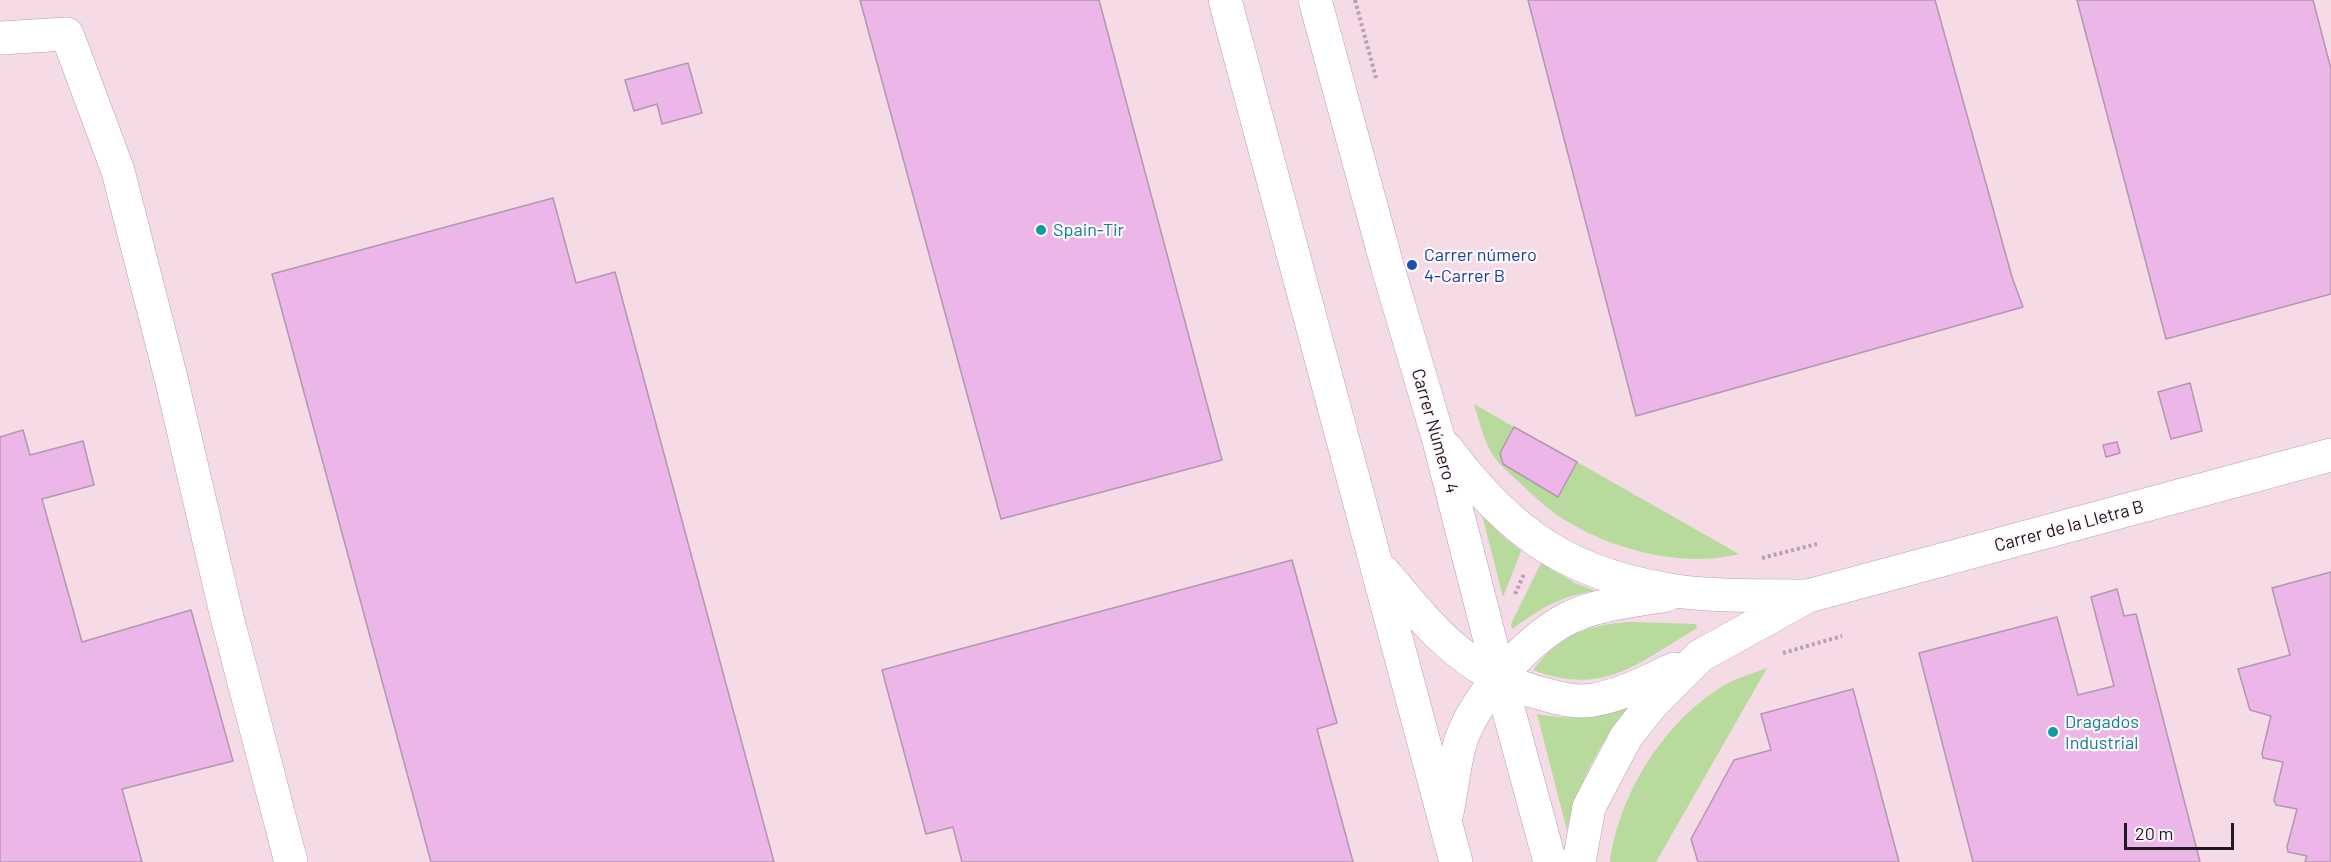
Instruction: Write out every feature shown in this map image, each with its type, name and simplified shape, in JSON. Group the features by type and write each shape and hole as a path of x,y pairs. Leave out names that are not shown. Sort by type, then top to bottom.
{"street":[{"path":"1225,0 1456,862"},
{"name":"Carrer Número 4","path":"1315,0 1387,266 1438,437 1550,862"},
{"path":"0,38 67,34 118,171 172,382 226,613 291,862"},
{"path":"1438,437 1470,480 1501,511 1534,539 1566,560 1598,573 1684,592 1808,596"},
{"name":"Carrer de la Lletra B","path":"1808,596 2331,455"},
{"path":"1378,565 1430,627 1458,654 1500,679 1535,692 1565,699 1590,701 1630,691 1700,656 1808,596"},
{"path":"1445,821 1461,742 1474,710 1522,653 1550,628 1574,615 1684,592"},
{"path":"1579,862 1589,807 1626,737 1652,704 1700,656"}],"path":[{"path":"1355,0 1377,81"},
{"path":"1754,560 1817,544"},
{"path":"1515,595 1528,566"}],"shaded area":[{"path":"0,0 2331,0 2331,862 0,862"}],"green space":[{"path":"1474,404 1514,427 1500,453 1503,464 1577,462 1739,554 1693,559 1668,557 1621,546 1576,527 1547,507 1496,460 1486,441"},
{"path":"1482,515 1521,551 1503,597"},
{"path":"1541,563 1575,583 1596,591 1572,596 1551,604 1512,629 1511,624"},
{"path":"1631,622 1696,624 1697,628 1638,664 1601,678 1580,680 1533,670 1553,648 1576,634 1601,626"},
{"path":"1767,668 1656,862 1610,862 1615,836 1635,784 1666,737 1705,698 1728,683"},
{"path":"1629,705 1591,764 1567,830 1537,714 1584,717"}],"building":[{"name":"Spain-Tir","path":"860,0 1099,0 1222,460 1001,519"},
{"path":"1528,0 1935,0 2012,277 2023,307 1636,416"},
{"path":"2077,0 2313,0 2331,69 2331,294 2166,339"},
{"path":"688,63 702,113 662,124 657,104 634,111 625,80"},
{"path":"553,198 576,283 615,272 774,862 431,862 272,274"},
{"path":"2190,383 2202,431 2171,439 2158,392"},
{"path":"1514,427 1577,462 1558,497 1503,464 1500,453"},
{"path":"23,430 30,455 83,441 94,485 42,499 82,642 191,610 233,761 122,789 142,862 0,862 0,437"},
{"path":"2117,442 2120,453 2106,457 2103,445"},
{"path":"1292,560 1337,723 1317,729 1353,862 962,862 953,827 926,834 882,670"},
{"path":"2331,572 2331,862 2305,862 2307,856 2288,852 2287,847 2297,809 2276,805 2274,800 2283,762 2263,758 2262,753 2271,716 2250,710 2238,669 2290,655 2272,588"},
{"name":"Dragados Industrial","path":"2117,589 2124,616 2136,614 2200,862 1973,862 1919,653 2057,617 2078,695 2114,686 2091,597"},
{"path":"1853,689 1899,862 1698,862 1691,839 1734,760 1771,750 1761,714"}],"place":[{"name":"Spain-Tir","path":"1041,230"},
{"name":"Carrer número 4-Carrer B","path":"1412,265"},
{"name":"Dragados Industrial","path":"2053,732"}]}
